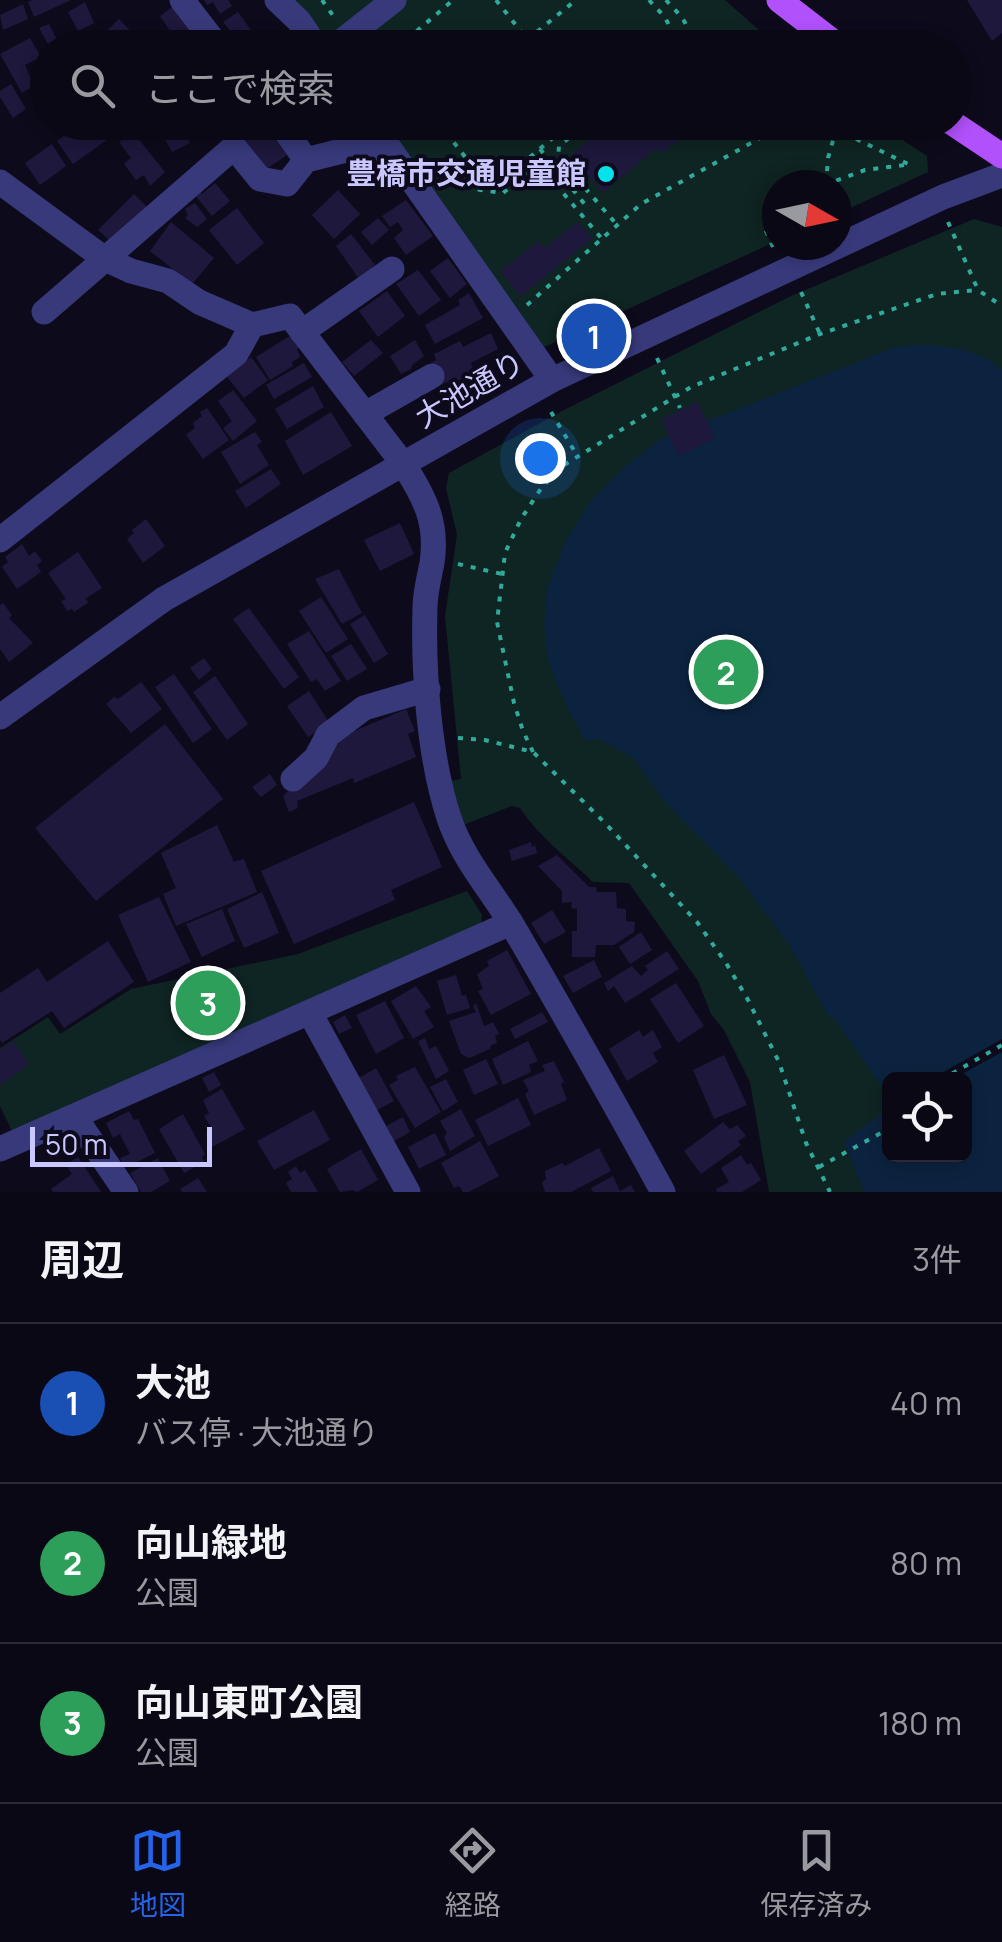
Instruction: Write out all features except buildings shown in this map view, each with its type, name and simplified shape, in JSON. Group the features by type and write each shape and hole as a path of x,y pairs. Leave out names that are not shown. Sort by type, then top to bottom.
{"main road":[{"path":"779,0 818,30"},
{"path":"972,136 1002,156"}],"street":[{"path":"182,0 206,30"},
{"path":"277,0 305,30"},
{"path":"356,30 394,0"},
{"path":"292,140 306,160"},
{"path":"384,140 552,380"},
{"path":"44,312 234,147 260,179 287,184 306,160 366,145 392,151"},
{"name":"大池通り","path":"0,717 164,599 552,380 943,197 1002,175"},
{"path":"0,182 105,258 131,271 168,281 199,302 252,325 290,316 404,464 431,517 432,558 424,604 428,689 437,776 450,821 462,852 511,923 664,1192"},
{"path":"302,332 392,269"},
{"path":"0,540 236,354 252,325"},
{"path":"365,414 432,376"},
{"path":"293,779 316,758 328,735 364,708 428,689"},
{"path":"0,1150 511,923"},
{"path":"310,1013 408,1192"},
{"path":"76,1118 126,1192"}],"path":[{"path":"418,30 452,0"},
{"path":"496,0 520,30"},
{"path":"538,30 576,0"},
{"path":"649,0 671,30"},
{"path":"666,0 688,30"},
{"path":"452,140 482,180 498,182 551,140"},
{"path":"566,140 559,146 558,157 618,226"},
{"path":"525,306 642,204 756,140"},
{"path":"827,170 833,140"},
{"path":"852,175 910,165 857,140"},
{"path":"540,149 587,207"},
{"path":"436,166 448,182 455,178 444,162 452,157 474,189 502,193 528,171 547,174 603,240"},
{"path":"948,222 978,290 1002,306"},
{"path":"798,286 820,334"},
{"path":"830,1192 806,1143 779,1062 726,963 697,922 607,824 533,752 514,703 496,622 505,552 542,488 564,465 691,387 820,334 937,294 978,290"},
{"path":"656,358 680,408"},
{"path":"552,412 578,457"},
{"path":"448,562 502,574"},
{"path":"450,738 485,740 533,752"},
{"path":"955,1072 1002,1045"},
{"path":"818,1167 882,1133"}],"green space":[{"path":"290,0 725,0 759,30 314,30"},
{"path":"393,140 903,140 927,156 928,172 852,207 852,170 762,170 762,248 542,348"},
{"path":"974,219 1002,227 1002,1192 769,1192 750,1082 724,1030 711,1014 698,981 629,883 593,882 545,838 520,808 512,806 463,825 451,781 461,779 445,616 457,535 446,488 449,473 564,410 791,296"},
{"path":"467,891 482,915 481,925 12,1131 0,1106 0,1048 48,1017 60,1034 131,989 298,954"}],"water":[{"path":"917,345 962,350 984,357 1002,370 1002,1192 865,1192 844,1141 882,1114 882,1162 972,1162 972,1072 882,1072 882,1087 828,1015 788,943 739,878 665,802 634,759 600,739 584,740 547,657 547,589 565,542 589,503 626,466 659,440 893,348"}],"pier":[{"path":"1002,1039 1002,1052 966,1072 943,1072"}],"place":[{"name":"豊橋市交通児童館","path":"606,174"},
{"name":"大池","path":"594,336"},
{"name":"向山緑地","path":"726,672"},
{"name":"向山東町公園","path":"208,1003"}]}
